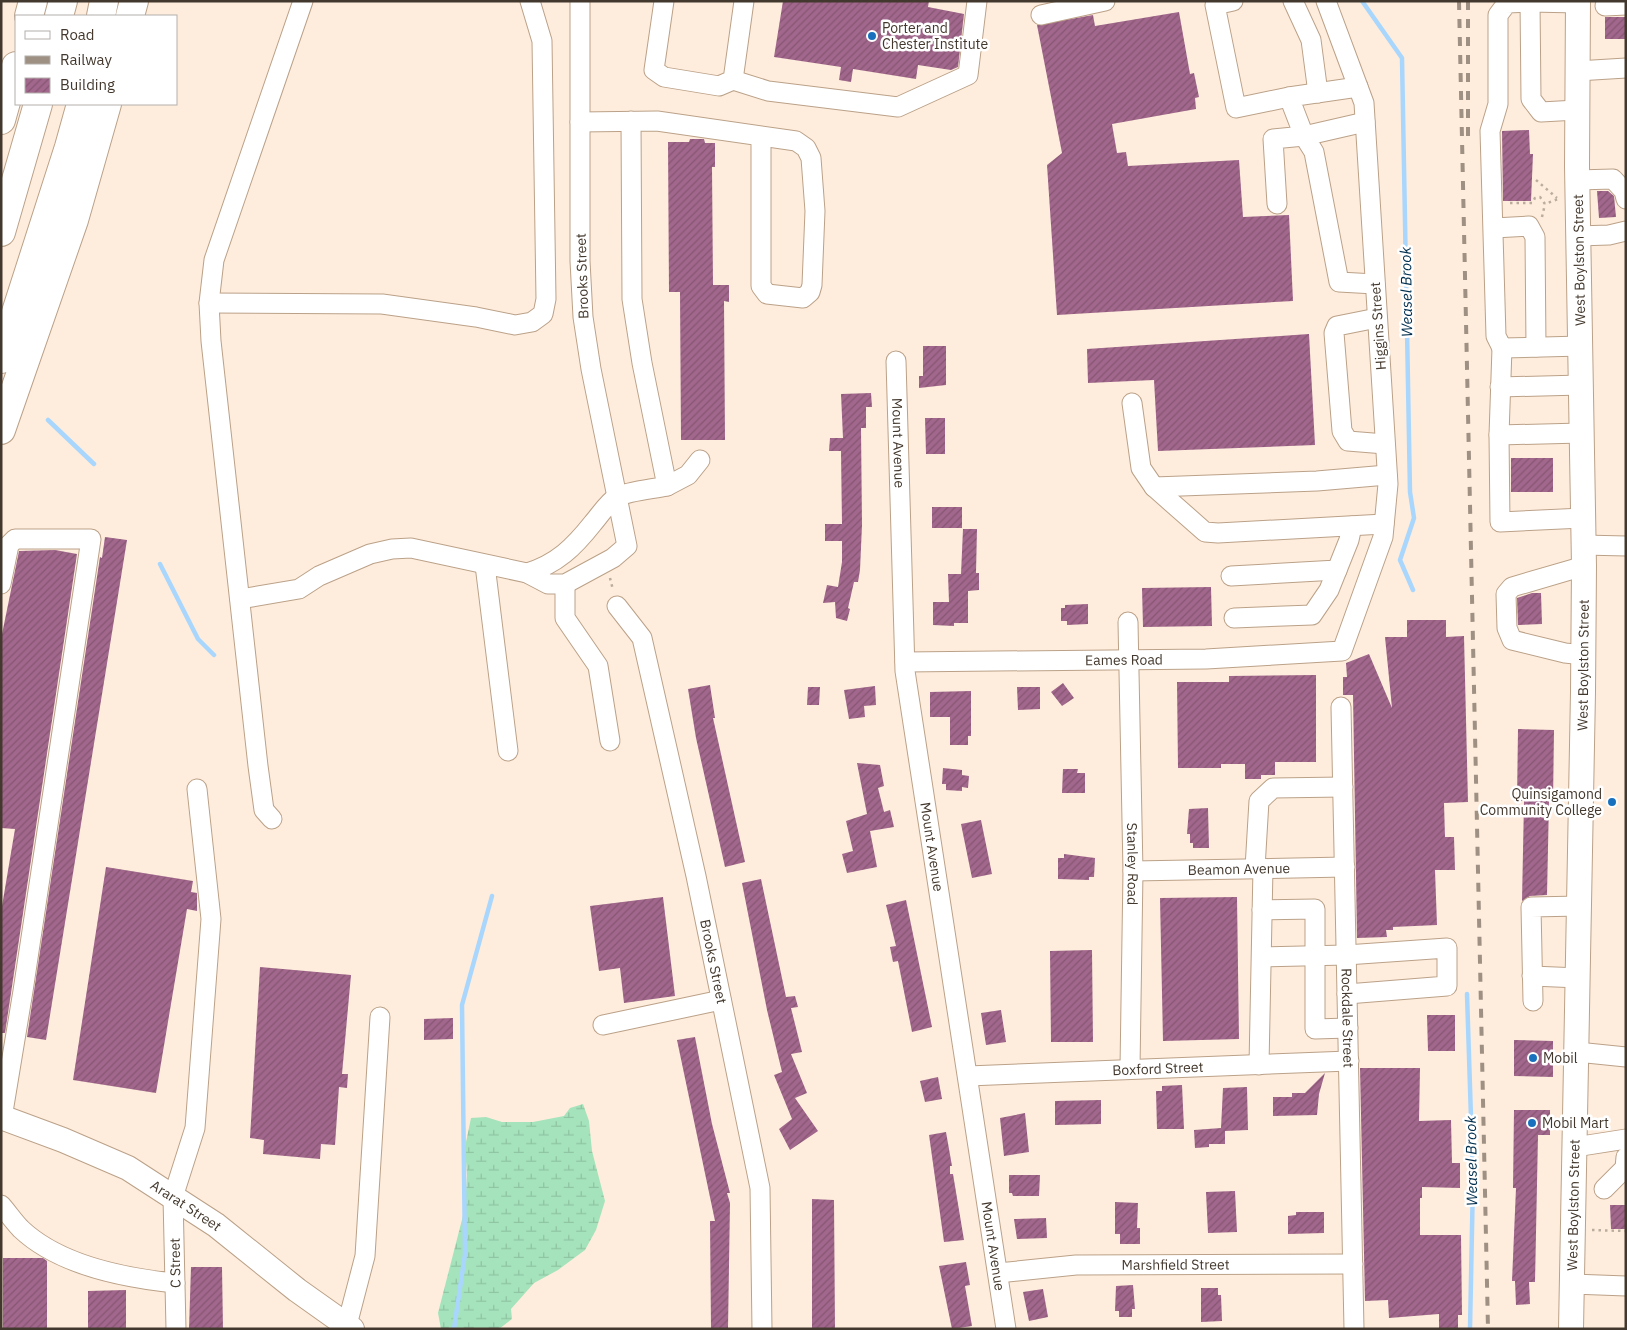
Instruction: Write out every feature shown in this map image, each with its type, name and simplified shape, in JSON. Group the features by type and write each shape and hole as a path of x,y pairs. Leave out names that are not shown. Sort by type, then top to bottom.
{"highway":[{"path":"29,15 33,1"},
{"path":"59,15 63,1"},
{"path":"101,15 104,1"},
{"path":"130,15 134,1"},
{"path":"1,120 15,70"},
{"path":"1,232 38,105"},
{"path":"1,358 81,105"},
{"path":"1,430 74,220 107,105"}],"main road":[{"name":"West Boylston Street","path":"1571,1329 1584,655 1578,236 1578,2"},
{"name":"Ararat Street","path":"2,1118 63,1140 128,1168 216,1225 282,1278 350,1327"}],"street":[{"path":"272,819 264,810 210,341 209,303 214,260 303,1"},
{"path":"209,303 382,304 476,317 515,325 532,322 543,314 546,299 542,41 530,1"},
{"name":"Brooks Street","path":"580,1 580,261 583,317 591,369 627,546 606,562"},
{"path":"664,1 654,70 664,77 719,86 733,80 768,91 898,107 968,75 977,1"},
{"path":"733,80 744,1"},
{"path":"1041,15 1105,1"},
{"path":"1233,1 1215,6 1236,108 1289,97 1358,87"},
{"path":"1293,1 1311,40 1318,93"},
{"name":"Higgins Street","path":"1326,1 1364,104 1387,475 1383,537 1342,651"},
{"path":"1530,2 1530,99 1541,112 1577,110"},
{"path":"1578,2 1507,3 1498,15 1498,104 1490,131 1496,336 1502,348 1499,436 1500,522 1583,518"},
{"path":"1605,6 1626,5"},
{"path":"1577,71 1626,68"},
{"path":"1289,97 1304,136 1314,152 1339,282 1375,284"},
{"path":"632,121 632,299 642,364 666,486"},
{"path":"580,122 657,121 761,136 796,142 806,148 811,158 815,211 812,285 810,292 803,298 767,294 761,286 761,136"},
{"path":"1277,204 1273,139 1304,136 1365,122"},
{"path":"1578,180 1614,179 1624,191 1626,199"},
{"path":"1494,228 1529,226 1535,237 1536,347"},
{"path":"1578,236 1609,235 1626,231"},
{"path":"1378,318 1337,326 1334,334 1342,431 1348,441 1385,444"},
{"path":"1502,348 1581,346"},
{"name":"Mount Avenue","path":"896,360 905,662 910,713 927,802 1006,1329"},
{"path":"1500,387 1581,384"},
{"path":"1132,403 1140,468 1154,487 1204,532 1218,533 1384,524"},
{"path":"1499,436 1581,433"},
{"path":"527,573 542,568 562,557 617,497 666,486 688,475 700,460"},
{"path":"1154,487 1317,481 1387,475"},
{"path":"1234,618 1312,615 1329,590 1352,526"},
{"path":"1,584 9,545 14,539 91,538 10,1018 2,1118"},
{"path":"581,538 587,555 606,562"},
{"path":"1584,655 1565,653 1512,640 1507,628 1506,594 1512,587 1584,555 1626,546"},
{"path":"240,599 299,589 319,576 370,554 392,549 412,548 527,573 548,584 565,584 606,562"},
{"path":"485,565 508,750"},
{"path":"1231,576 1337,570"},
{"path":"565,584 565,618 598,666 610,741"},
{"name":"Brooks Street","path":"617,606 642,638 760,1188 762,1329"},
{"name":"Stanley Road","path":"1128,622 1133,871 1130,1068"},
{"name":"Eames Road","path":"905,662 1128,661 1206,659 1342,651"},
{"name":"Rockdale Street","path":"1341,707 1354,1329"},
{"path":"1259,1064 1262,910 1259,868 1259,801 1273,788 1343,787"},
{"name":"C Street","path":"176,1329 174,1197 196,1128 211,919 197,789"},
{"name":"Beamon Avenue","path":"1133,871 1344,867"},
{"path":"1533,1001 1531,907 1580,906"},
{"path":"1262,910 1315,909 1315,1029 1348,1028"},
{"path":"1262,957 1346,956 1447,948 1446,986 1347,994"},
{"path":"1532,976 1578,978"},
{"path":"603,1025 721,1000"},
{"path":"350,1327 365,1256 380,1017"},
{"path":"1577,1052 1626,1057"},
{"name":"Boxford Street","path":"968,1076 1130,1068 1349,1061"},
{"path":"1575,1147 1626,1139"},
{"path":"1604,1189 1625,1168 1626,1157"},
{"path":"1,1206 21,1229 58,1255 135,1279 175,1283"},
{"name":"Marshfield Street","path":"998,1273 1076,1265 1354,1264"},
{"path":"1572,1284 1626,1286"}],"path":[{"path":"1536,180 1558,199"},
{"path":"1503,203 1532,203 1534,198 1540,197 1545,204 1558,199 1564,199"},
{"path":"606,562 617,606"},
{"path":"1588,1230 1626,1231"}],"green space":[{"path":"583,1104 589,1121 592,1151 605,1201 596,1230 585,1250 558,1270 534,1283 511,1309 512,1319 499,1329 441,1329 438,1313 465,1208 467,1175 465,1147 471,1118 486,1117 502,1122 533,1122 564,1116 570,1108"}],"building":[{"name":"Porter and Chester Institute","path":"783,1 929,1 928,7 964,14 958,67 951,70 918,65 916,79 853,69 851,82 839,80 841,67 774,57"},
{"path":"1179,12 1190,74 1194,73 1199,97 1195,98 1196,109 1112,124 1117,153 1126,152 1128,166 1239,160 1243,217 1289,215 1293,301 1057,315 1047,165 1062,153 1037,25 1093,15 1095,26"},
{"path":"1605,17 1626,17 1626,39 1605,39"},
{"path":"1529,130 1530,154 1533,154 1531,201 1503,201 1502,131"},
{"path":"690,139 704,139 705,143 715,143 715,167 712,167 713,285 729,285 729,302 724,301 725,440 681,440 680,292 669,292 668,142 689,142"},
{"path":"1597,191 1608,191 1614,196 1616,217 1599,218"},
{"path":"1309,334 1315,445 1158,451 1154,380 1088,383 1087,349"},
{"path":"923,346 946,346 946,385 919,388 919,376 923,376"},
{"path":"871,393 872,407 866,407 866,428 861,428 862,525 860,570 858,582 854,582 847,621 836,618 835,602 823,603 827,585 838,587 842,562 842,541 825,541 825,524 842,524 841,451 829,451 830,438 843,438 841,394"},
{"path":"925,418 945,418 945,454 926,454"},
{"path":"1511,458 1553,458 1553,492 1511,492"},
{"path":"932,507 962,507 962,528 932,528"},
{"path":"963,529 977,529 976,573 979,573 979,590 968,591 968,623 954,623 954,626 933,625 933,602 949,602 948,574 961,574"},
{"path":"105,537 127,540 46,1040 27,1037 100,557 102,558"},
{"path":"55,550 77,554 5,1033 1,1033 1,912 15,829 1,828 1,639 19,551"},
{"path":"1211,587 1212,626 1143,627 1142,588"},
{"path":"1532,593 1541,593 1542,624 1518,625 1517,598"},
{"path":"1088,604 1088,624 1067,625 1067,621 1061,621 1061,608 1065,608 1065,605"},
{"path":"1407,620 1446,620 1446,637 1464,636 1468,802 1444,803 1445,837 1454,837 1455,870 1435,870 1437,925 1393,927 1393,930 1386,930 1387,937 1357,938 1353,695 1343,695 1343,677 1347,677 1346,663 1369,654 1392,708 1385,637 1407,637"},
{"path":"1316,675 1316,762 1275,762 1275,775 1261,775 1261,779 1245,779 1245,764 1221,764 1221,768 1178,768 1177,682 1229,682 1229,676"},
{"path":"1063,683 1074,698 1062,706 1051,692"},
{"path":"710,685 715,718 713,718 745,862 725,867 696,738 688,689"},
{"path":"875,686 876,705 864,706 865,717 849,719 844,690"},
{"path":"808,687 820,687 819,705 807,705"},
{"path":"1017,687 1040,687 1040,709 1018,710"},
{"path":"971,691 971,736 968,736 968,745 950,745 950,717 930,717 930,692"},
{"path":"1518,729 1554,730 1553,802 1549,801 1547,895 1530,896 1522,901 1524,801 1517,801"},
{"path":"857,763 880,765 884,786 878,788 884,812 890,810 894,827 870,831 877,867 847,873 842,854 853,851 846,821 867,814"},
{"path":"943,768 962,770 962,775 969,776 968,788 962,787 962,791 946,790 946,784 942,784"},
{"path":"1063,769 1078,769 1077,773 1085,773 1085,793 1062,793"},
{"path":"1208,808 1209,848 1193,848 1193,843 1190,843 1190,834 1187,834 1189,809"},
{"path":"981,820 992,874 972,878 961,824"},
{"path":"1064,854 1095,858 1094,877 1089,877 1089,880 1058,879 1058,858 1064,858"},
{"path":"106,867 193,881 191,892 197,893 197,911 187,909 156,1093 73,1080"},
{"path":"761,879 786,997 795,996 798,1007 791,1008 802,1052 791,1054 807,1093 795,1098 818,1131 790,1150 779,1129 792,1119 774,1075 782,1072 767,1010 742,883"},
{"path":"663,897 675,996 624,1003 620,968 599,971 590,906"},
{"path":"1237,897 1239,1039 1163,1041 1160,898"},
{"path":"906,900 932,1027 912,1032 898,961 893,962 890,947 896,946 886,905"},
{"path":"1092,950 1093,1042 1051,1042 1050,951"},
{"path":"260,967 351,975 342,1074 348,1074 347,1088 339,1087 335,1145 321,1144 320,1159 263,1154 264,1140 250,1138"},
{"path":"1001,1010 1006,1042 986,1045 981,1013"},
{"path":"1427,1015 1455,1015 1455,1051 1428,1051"},
{"path":"453,1018 453,1039 424,1040 424,1019"},
{"path":"695,1037 712,1124 730,1193 727,1193 730,1203 728,1329 711,1329 710,1221 715,1221 677,1040"},
{"name":"Mobil","path":"1514,1040 1553,1041 1553,1077 1514,1076"},
{"path":"1360,1068 1420,1068 1419,1121 1451,1120 1452,1163 1460,1163 1460,1188 1422,1187 1422,1198 1420,1198 1420,1235 1461,1235 1462,1315 1458,1315 1458,1329 1439,1329 1439,1314 1389,1318 1388,1300 1365,1301"},
{"path":"1325,1073 1319,1094 1317,1115 1273,1116 1273,1097 1292,1097 1292,1093 1305,1093"},
{"path":"938,1077 942,1099 925,1102 920,1081"},
{"path":"1182,1085 1184,1129 1157,1129 1156,1091 1162,1091 1162,1086"},
{"path":"1247,1087 1248,1130 1225,1131 1225,1144 1209,1144 1209,1147 1195,1148 1194,1130 1221,1128 1223,1088"},
{"path":"1101,1100 1101,1124 1055,1125 1055,1101"},
{"path":"1514,1110 1550,1110 1550,1135 1538,1135 1535,1282 1529,1282 1530,1304 1516,1305 1515,1281 1512,1281 1516,1188 1513,1188"},
{"path":"1025,1113 1029,1152 1004,1156 1000,1118"},
{"path":"946,1132 952,1166 950,1166 950,1174 953,1174 964,1240 944,1242 929,1135"},
{"path":"1009,1175 1040,1175 1039,1196 1013,1196 1012,1193 1009,1193"},
{"path":"1235,1191 1237,1232 1208,1233 1206,1192"},
{"path":"812,1199 834,1200 835,1329 812,1329"},
{"path":"1115,1202 1138,1203 1137,1228 1140,1228 1140,1244 1120,1244 1120,1234 1115,1234"},
{"path":"1610,1205 1626,1205 1626,1229 1611,1229"},
{"path":"1296,1212 1324,1212 1324,1233 1288,1234 1288,1216 1296,1215"},
{"path":"1046,1218 1047,1238 1017,1239 1014,1219"},
{"path":"3,1258 43,1258 47,1261 47,1329 3,1329"},
{"path":"966,1262 970,1285 965,1286 972,1326 952,1329 939,1266"},
{"path":"191,1267 222,1267 223,1329 189,1329"},
{"path":"1133,1285 1135,1309 1132,1309 1132,1317 1119,1317 1119,1311 1115,1311 1116,1286"},
{"path":"1201,1288 1218,1288 1218,1295 1221,1295 1222,1321 1201,1322"},
{"path":"1043,1289 1048,1317 1029,1321 1023,1292"},
{"path":"126,1290 126,1329 88,1329 88,1291"}],"waterway":[{"name":"Weasel Brook","path":"1362,1 1402,58 1410,492 1414,518 1400,560 1413,590"},
{"path":"48,420 94,464"},
{"path":"160,564 198,639 214,655"},
{"path":"454,1329 465,1254 462,1005 492,896"},
{"name":"Weasel Brook","path":"1467,994 1473,1180 1470,1329"}],"railway":[{"path":"1459,1 1488,1329"},
{"path":"1468,1 1468,141"}],"place":[{"name":"Porter and Chester Institute","path":"872,36"},
{"name":"Quinsigamond Community College","path":"1612,802"},
{"name":"Mobil","path":"1533,1058"},
{"name":"Mobil Mart","path":"1532,1123"}]}
